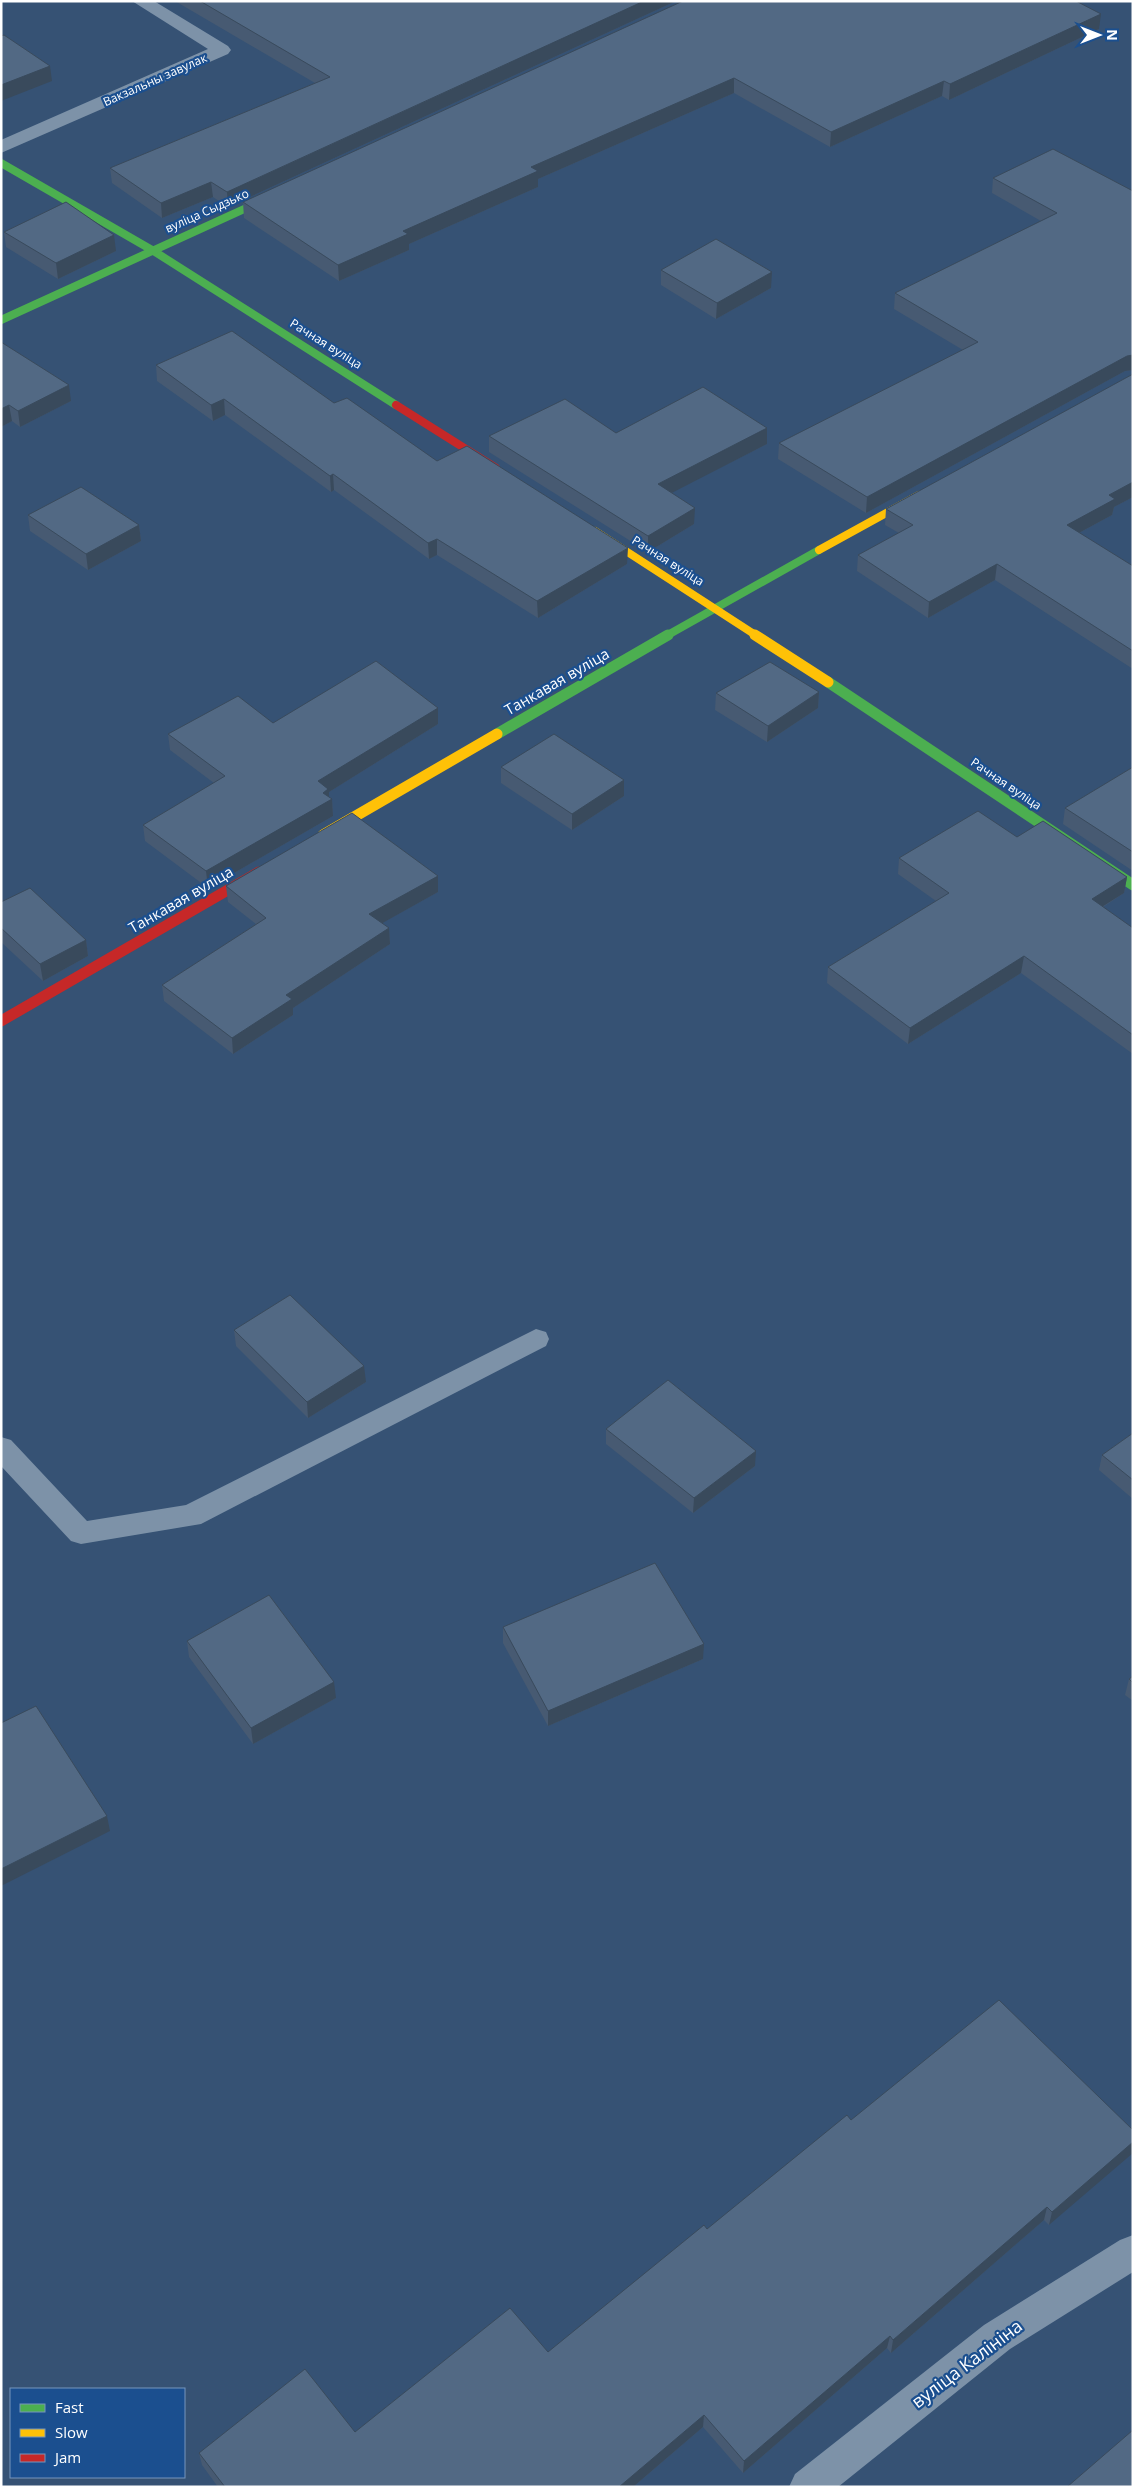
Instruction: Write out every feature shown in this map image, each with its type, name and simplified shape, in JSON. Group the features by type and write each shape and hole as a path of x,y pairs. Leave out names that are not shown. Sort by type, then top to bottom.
{"street":[{"name":"Вакзальны завулак","path":"1,148 222,50 140,1"},
{"name":"Рачная вуліца","path":"1,163 152,250 505,474"},
{"name":"вуліца Сыдзько","path":"1,320 287,190"},
{"name":"Танкавая вуліца","path":"311,842 715,607 933,487"},
{"name":"Рачная вуліца","path":"581,522 715,607 1133,885"},
{"name":"Танкавая вуліца","path":"1,1021 268,867"},
{"name":"вуліца Калініна","path":"808,2487 997,2337 1133,2252"}],"lane":[{"path":"1,1448 81,1533 192,1516 536,1339"}],"building":[{"path":"200,1 644,1 227,192 211,182 161,203 110,168 330,77"},
{"path":"683,1 1076,1 1101,14 950,84 944,81 831,132 734,78 531,167 538,171 403,231 408,234 338,265 243,202"},
{"path":"4,35 50,66 1,85 1,36"},
{"path":"1053,149 1133,191 1133,355 1127,356 867,497 779,443 978,342 895,293 1057,213 993,178"},
{"path":"66,202 114,235 56,263 4,232"},
{"path":"716,239 772,272 717,303 661,270"},
{"path":"232,331 334,403 347,398 437,461 467,446 628,548 537,601 437,539 428,543 333,474 330,476 224,399 211,405 156,365"},
{"path":"1,342 69,385 18,411 9,405 1,409"},
{"path":"1133,374 1133,482 1109,495 1115,499 1067,525 1133,566 1133,651 997,564 929,602 858,555 913,525 886,509"},
{"path":"703,387 767,428 658,484 695,508 648,536 489,436 565,399 616,433"},
{"path":"81,487 139,525 86,554 28,515"},
{"path":"376,661 438,708 318,781 328,789 323,793 332,799 206,871 143,825 225,776 168,734 238,696 273,723"},
{"path":"770,662 819,692 768,726 716,693"},
{"path":"554,734 624,780 572,814 501,767"},
{"path":"1133,767 1133,852 1065,808"},
{"path":"978,811 1017,837 1043,821 1127,877 1092,899 1133,928 1133,1035 1024,956 910,1028 828,967 949,893 899,858"},
{"path":"352,813 438,876 369,914 389,928 286,995 292,999 232,1038 162,985 266,918 226,886"},
{"path":"30,888 86,940 40,964 1,928 1,902"},
{"path":"290,1295 364,1366 307,1402 234,1330"},
{"path":"668,1380 756,1451 694,1498 606,1429"},
{"path":"1133,1433 1133,1480 1102,1455"},
{"path":"655,1563 704,1644 548,1711 503,1627"},
{"path":"269,1595 334,1682 251,1728 187,1641"},
{"path":"36,1706 107,1816 1,1869 1,1723"},
{"path":"999,2000 1133,2130 1133,2142 1052,2212 1047,2207 893,2340 890,2336 744,2461 704,2415 619,2487 225,2487 199,2453 305,2369 355,2432 510,2308 548,2352 704,2225 707,2229 847,2115 851,2120"},
{"path":"1133,2430 1133,2487 1067,2487"}],"traffic: fast":[{"path":"1,163 152,250 396,405"},
{"path":"1,320 277,194"},
{"path":"497,734 715,607 819,550"},
{"path":"828,682 1133,885"}],"traffic: slow":[{"path":"819,550 919,495"},
{"path":"595,531 828,682"},
{"path":"323,835 497,734"}],"traffic: jam":[{"path":"396,405 496,468"},
{"path":"1,1021 259,872"}]}
